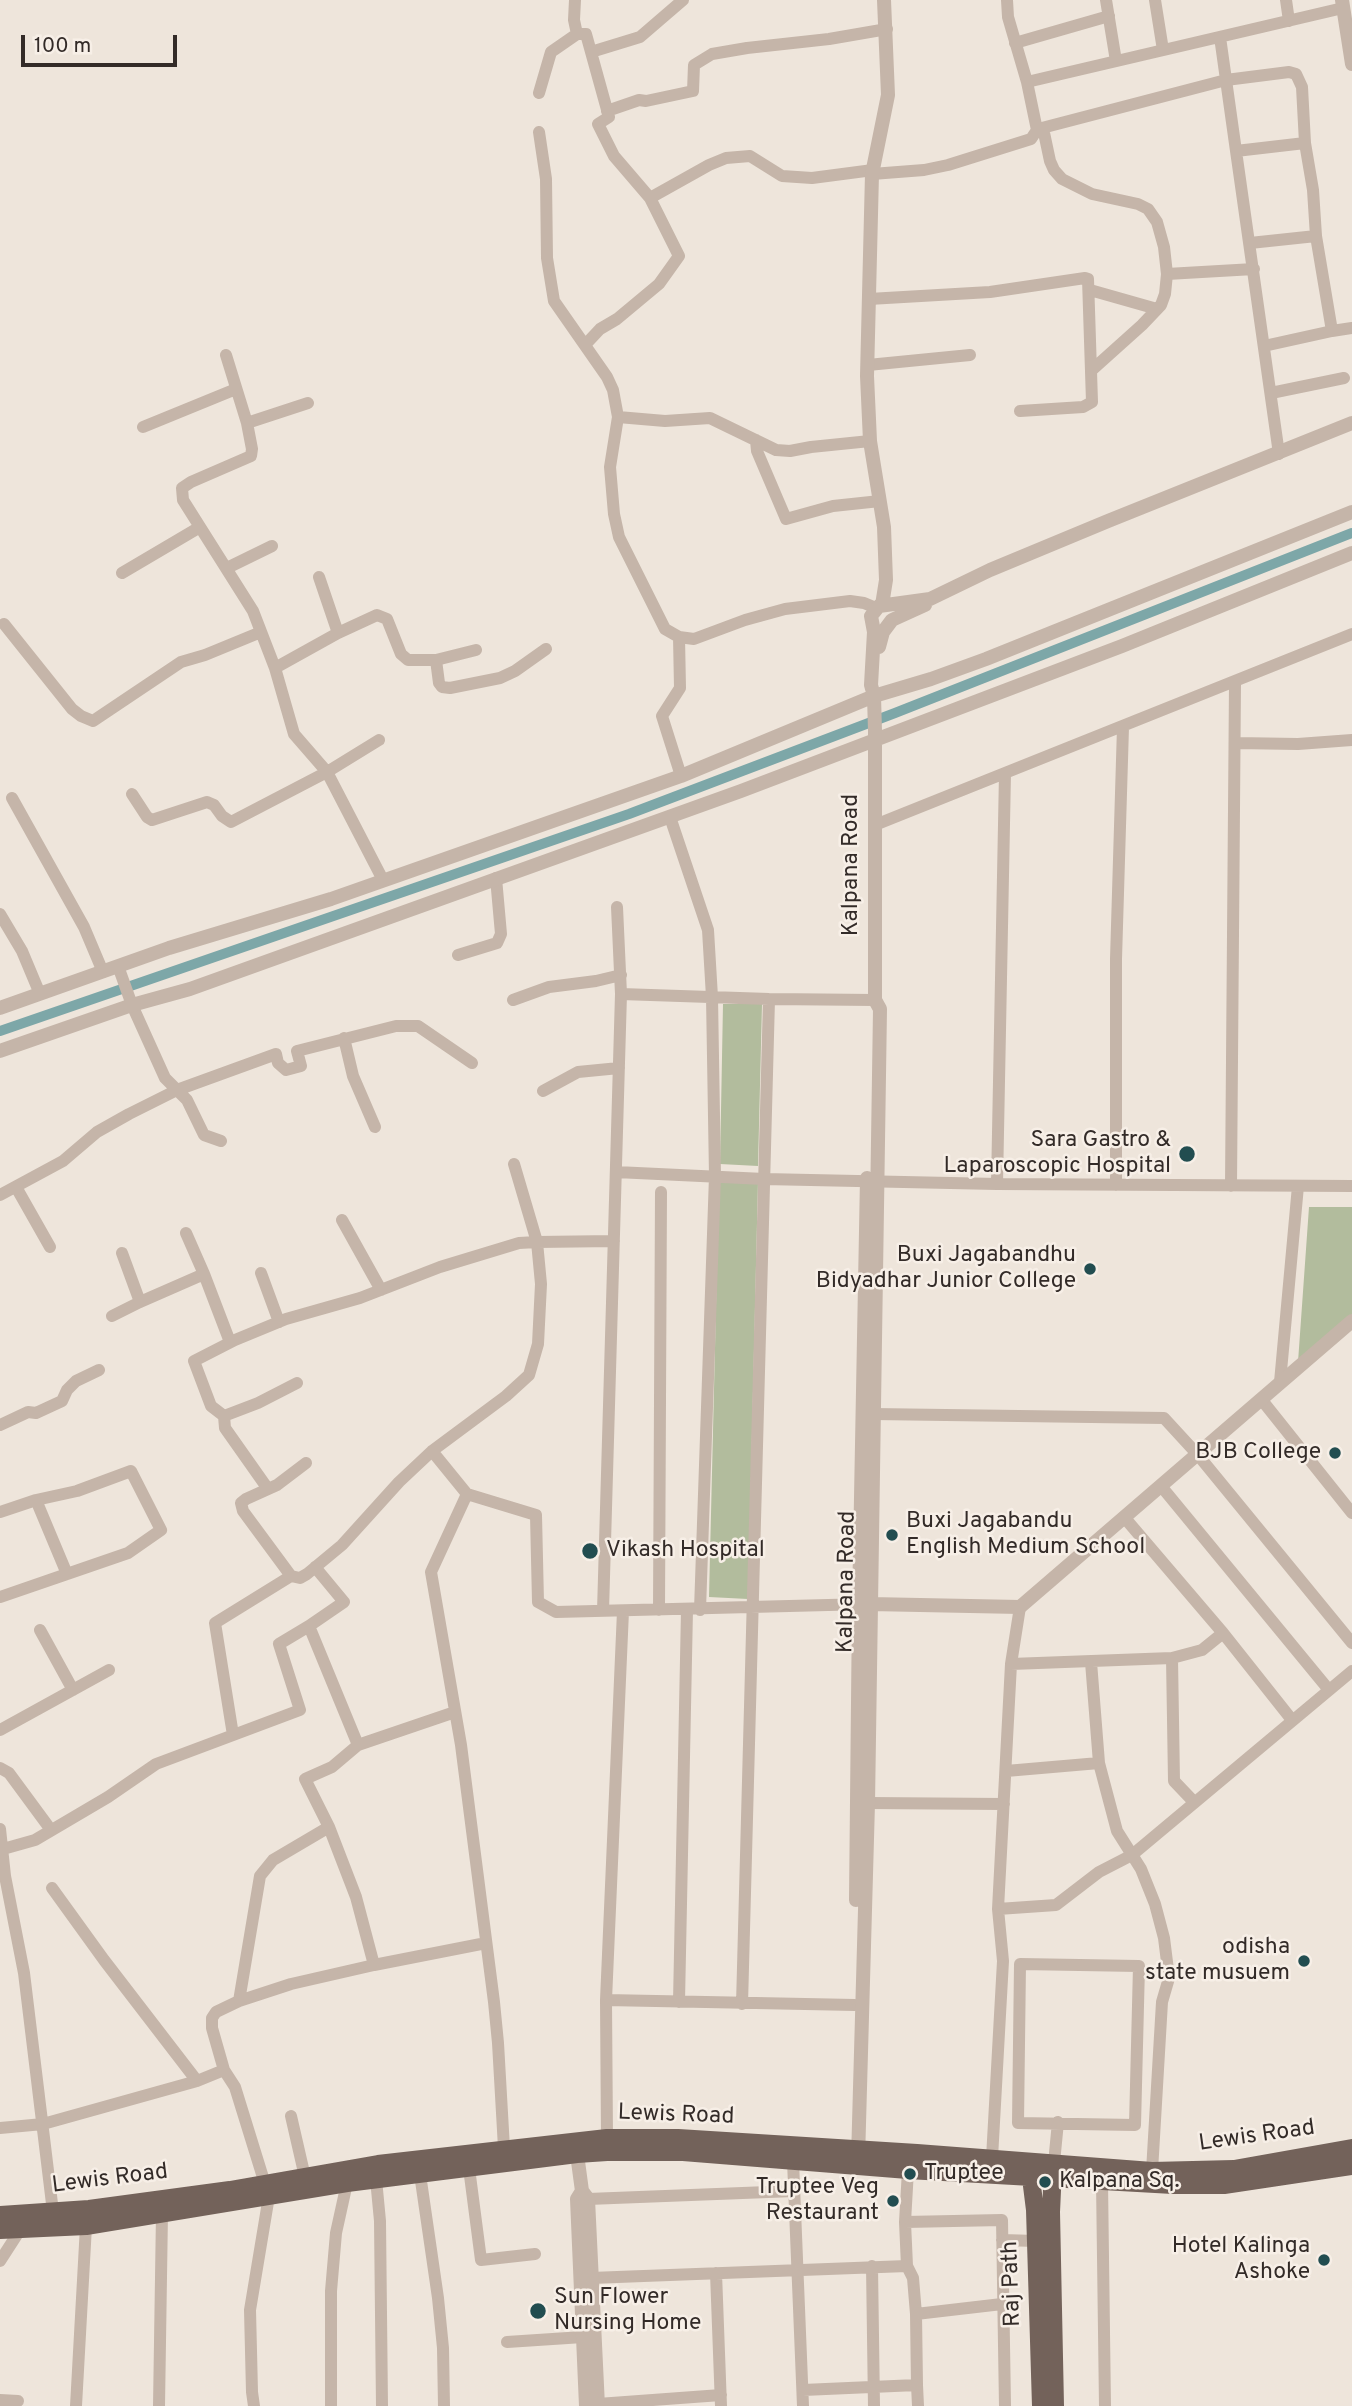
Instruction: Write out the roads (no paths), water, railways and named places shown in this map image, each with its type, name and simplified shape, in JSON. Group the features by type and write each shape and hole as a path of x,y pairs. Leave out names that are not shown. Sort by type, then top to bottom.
{"main road":[{"name":"Lewis Road","path":"267,2190 305,2177 378,2164 607,2138 678,2138 853,2157 1053,2171 1234,2169 1352,2148"},
{"name":"Lewis Road","path":"0,2215 231,2196 577,2154 657,2151 793,2161 853,2157 908,2170 991,2167"},
{"name":"Lewis Road","path":"1053,2171 1080,2180 1102,2182 1224,2185 1352,2166"},
{"path":"991,2167 1043,2211 1080,2180"},
{"name":"Raj Path","path":"1032,2170 1043,2211 1055,2406"},
{"name":"Raj Path","path":"1041,2406 1036,2241 1053,2171"},
{"name":"Lewis Road","path":"0,2230 86,2226 162,2213 231,2196"}],"street":[{"path":"575,0 574,20 577,34"},
{"path":"591,52 640,37 683,0"},
{"path":"882,606 886,555 870,441 868,365 872,172 888,94 884,0"},
{"path":"1007,0 1014,43 1054,170 1062,179 1092,194 1138,204 1148,209 1157,222 1164,247 1167,274 1165,294 1157,309 1142,326 1093,369"},
{"path":"1107,0 1116,61"},
{"path":"1155,0 1163,50"},
{"path":"1286,0 1289,21"},
{"path":"1027,82 1289,21 1342,4 1352,64"},
{"path":"1014,43 1109,16"},
{"path":"607,111 639,100 646,101 693,91 694,65 712,54 887,29"},
{"path":"539,93 551,52 577,34 586,34 609,117 598,124 614,156 650,198 679,256 659,284 617,319 600,329 584,345"},
{"path":"1220,37 1279,454"},
{"path":"650,198 709,164 730,158 750,156 782,176 812,178 925,170 1031,139 1040,129 1226,80 1289,72 1296,74 1302,87 1305,143 1313,190 1316,236 1332,331"},
{"path":"539,132 546,179 547,258 554,301 607,377 613,390 618,417 610,467 614,514 619,537 664,629 678,637 694,639 785,609 850,601 882,606 893,611 892,620"},
{"path":"1236,150 1305,143"},
{"path":"717,149 730,158"},
{"path":"1250,243 1316,236"},
{"path":"1167,274 1254,269"},
{"path":"869,299 990,292 1088,279 1093,369 1093,397 1089,405 1020,411"},
{"path":"1090,290 1157,309"},
{"path":"1264,346 1352,328"},
{"path":"226,355 247,423 251,456 191,481 182,488 183,500 253,611 275,668 294,734 327,772 383,880"},
{"path":"868,365 970,355"},
{"path":"1270,393 1344,378"},
{"path":"144,427 236,389"},
{"path":"247,423 308,403"},
{"path":"618,417 665,421 710,418 776,450 790,451 870,441"},
{"path":"874,701 871,685 874,632 871,616 882,606 930,599 990,570 1352,423"},
{"path":"756,440 757,451 786,519 832,506 880,501"},
{"path":"0,1008 103,972 120,973 169,948 278,917 681,776 986,659 1352,512"},
{"path":"122,573 200,527"},
{"path":"226,568 272,546"},
{"path":"0,1051 130,1000 190,989 670,817 875,735 1122,646 1352,553"},
{"path":"319,577 338,633"},
{"path":"874,701 878,684 881,637 885,627 892,620 923,607 930,599"},
{"path":"275,668 377,615 387,619 404,657 416,661 436,660 476,650"},
{"path":"4,624 72,709 89,721 93,721 181,662 261,632"},
{"path":"875,825 1352,634"},
{"path":"678,637 680,688 662,716 681,776"},
{"path":"436,660 439,683 445,688 500,678 516,671 539,654"},
{"path":"1231,1186 1235,682"},
{"name":"Kalpana Road","path":"853,2157 872,1181 880,1009 876,1000 874,701"},
{"path":"1116,1185 1116,959 1123,727"},
{"path":"132,794 152,820 206,802 214,805 222,817 231,822 327,772 379,740"},
{"path":"1236,743 1298,744 1352,740"},
{"path":"997,1184 1005,773"},
{"path":"12,798 84,927 103,972"},
{"path":"670,817 708,930 715,1176 679,2002"},
{"path":"458,956 497,943 501,934 496,878"},
{"path":"603,1611 621,993 617,907"},
{"path":"0,914 23,951 40,994"},
{"path":"120,973 165,1078 187,1100 204,1135 221,1141"},
{"path":"513,1000 549,987 621,975"},
{"path":"621,993 876,1000"},
{"path":"742,2004 769,999"},
{"path":"0,1195 63,1161 97,1132 177,1090 276,1054 278,1063 286,1070 301,1066 297,1051 396,1026 418,1026 472,1063"},
{"path":"344,1038 353,1076 375,1127"},
{"path":"543,1091 578,1072 619,1068"},
{"path":"306,1463 277,1485 242,1503 243,1511 291,1576 300,1578 342,1545 432,1451 506,1396 529,1375 537,1343 541,1284 537,1242 513,1164"},
{"path":"616,1172 764,1179 997,1184 1352,1186"},
{"name":"Kalpana Road","path":"853,2157 868,1803 865,1604 873,1414 872,1181"},
{"path":"1280,1382 1298,1186"},
{"path":"16,1187 50,1247"},
{"path":"659,1610 661,1192"},
{"path":"342,1220 381,1290"},
{"path":"186,1233 230,1342"},
{"path":"268,1489 225,1428 224,1416 211,1406 194,1361 279,1321 360,1298 440,1267 519,1243 614,1241"},
{"path":"122,1253 140,1302"},
{"path":"261,1273 279,1321"},
{"path":"112,1316 204,1274"},
{"path":"991,2167 1003,1961 998,1909 1011,1664 1020,1607 1352,1321"},
{"path":"0,1425 62,1401 67,1390 76,1381 99,1370"},
{"path":"224,1416 258,1403 297,1383"},
{"path":"1261,1399 1352,1513"},
{"path":"873,1414 1164,1418 1198,1455 1352,1643"},
{"path":"432,1451 467,1494 536,1515 538,1602 556,1612 865,1604 1020,1607"},
{"path":"0,1511 77,1491 131,1471 161,1530 128,1553 0,1597"},
{"path":"1161,1486 1329,1690"},
{"path":"467,1494 431,1572 455,1712 499,2043 504,2148"},
{"path":"36,1500 67,1574"},
{"path":"1124,1517 1223,1633 1292,1720"},
{"path":"3,1849 35,1840 108,1797 156,1764 300,1710 279,1644 344,1602 315,1567"},
{"path":"233,1735 215,1623 291,1576"},
{"path":"607,2138 606,2000 622,1611"},
{"path":"309,1626 358,1745"},
{"path":"40,1630 73,1690"},
{"path":"1011,1664 1171,1658 1202,1650 1223,1633"},
{"path":"1171,1658 1174,1781 1194,1802"},
{"path":"1091,1662 1099,1763 1117,1831 1141,1869 1155,1903 1164,1938 1168,1978 1161,2002 1152,2171"},
{"path":"0,1730 109,1670"},
{"path":"998,1909 1056,1905 1099,1872 1132,1855 1352,1671"},
{"path":"374,1965 356,1897 329,1827 305,1779 332,1767 358,1745 455,1712"},
{"path":"1006,1771 1099,1763"},
{"path":"0,1768 9,1773 51,1830"},
{"path":"868,1803 1004,1804"},
{"path":"239,2001 260,1875 273,1860 329,1827"},
{"path":"0,1829 3,1849 2,1876 24,1973 53,2212"},
{"path":"52,1888 197,2081"},
{"path":"0,1924 14,1923"},
{"path":"254,2406 250,2311 267,2190 234,2087 224,2070 212,2028 212,2018 216,2012 239,2001 291,1984 486,1943"},
{"path":"1020,1964 1139,1966 1135,2125 1058,2122 1018,2123 1020,1964"},
{"path":"606,2000 855,2005"},
{"path":"0,2127 43,2124 197,2081 224,2070"},
{"path":"291,2116 305,2177"},
{"path":"1053,2171 1058,2122"},
{"path":"577,2154 585,2195 591,2278 594,2405"},
{"path":"793,2161 803,2406"},
{"path":"469,2168 481,2260 535,2254"},
{"path":"908,2170 905,2222 907,2266 913,2278 916,2314 918,2406"},
{"path":"419,2174 440,2310 444,2406"},
{"path":"376,2179 380,2221 382,2406"},
{"path":"1102,2182 1105,2406"},
{"path":"331,2406 331,2291 336,2233 347,2183"},
{"path":"594,2405 583,2337 577,2199 585,2195 794,2191"},
{"path":"159,2406 162,2213"},
{"path":"905,2222 1002,2220 1005,2406"},
{"path":"76,2406 86,2226"},
{"path":"0,2261 20,2230"},
{"path":"1002,2240 1036,2241"},
{"path":"872,2266 874,2406"},
{"path":"591,2278 907,2266"},
{"path":"594,2405 721,2401 716,2273"},
{"path":"916,2314 1002,2304"},
{"path":"508,2342 583,2337"},
{"path":"803,2390 917,2385"},
{"path":"0,2400 18,2401"}],"waterway":[{"path":"0,1031 629,814 895,713 1352,533"}],"place":[{"name":"Sara Gastro & Laparoscopic Hospital","path":"1187,1154"},
{"name":"Buxi Jagabandhu Bidyadhar Junior College","path":"1090,1269"},
{"name":"BJB College","path":"1335,1453"},
{"name":"Buxi Jagabandu English Medium School","path":"892,1535"},
{"name":"Vikash Hospital","path":"590,1551"},
{"name":"odisha state musuem","path":"1304,1961"},
{"name":"Truptee","path":"910,2174"},
{"name":"Kalpana Sq.","path":"1045,2182"},
{"name":"Truptee Veg Restaurant","path":"893,2201"},
{"name":"Hotel Kalinga Ashoke","path":"1324,2260"},
{"name":"Sun Flower Nursing Home","path":"538,2311"}]}
